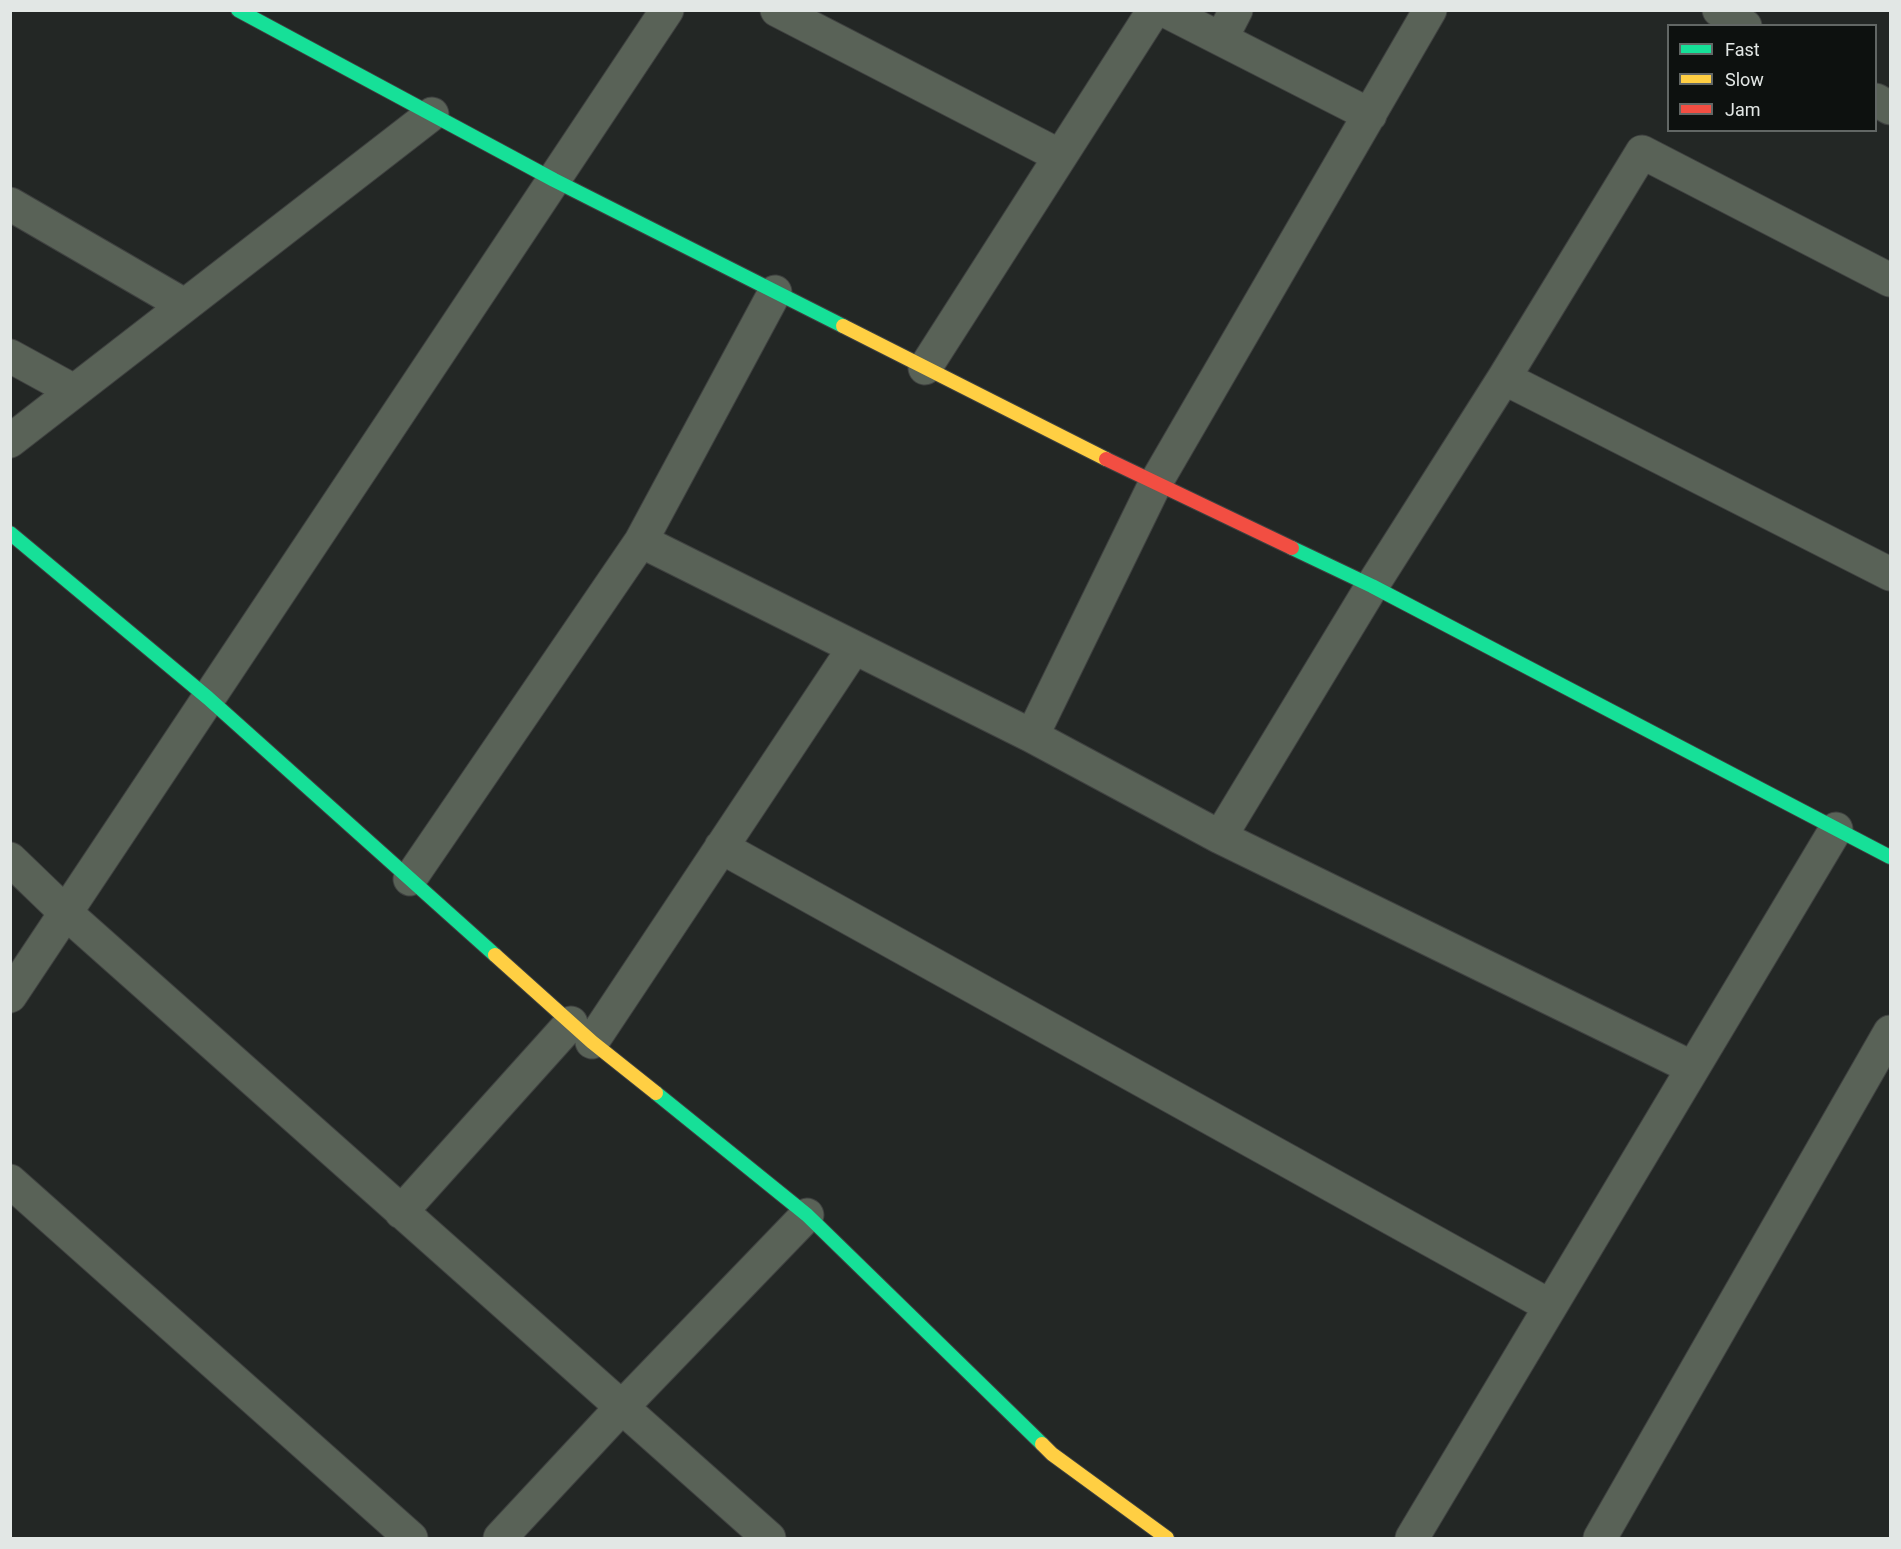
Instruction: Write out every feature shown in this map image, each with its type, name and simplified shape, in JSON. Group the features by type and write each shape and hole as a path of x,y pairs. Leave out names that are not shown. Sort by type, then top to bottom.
{"street":[{"path":"238,10 554,180 1155,484 1371,586 1890,857"},
{"path":"10,996 668,10"},
{"path":"777,10 1060,156"},
{"path":"926,368 1154,10"},
{"path":"1164,10 1370,115"},
{"path":"1221,39 1236,10"},
{"path":"1032,736 1155,484 1431,10"},
{"path":"1719,10 1742,24"},
{"path":"10,441 432,114"},
{"path":"1220,837 1371,586 1504,378 1642,152 1890,279"},
{"path":"10,204 184,305"},
{"path":"410,879 641,541 775,292"},
{"path":"10,356 74,392"},
{"path":"1504,378 1890,574"},
{"path":"10,533 208,698 582,1033 807,1215 1052,1454 1167,1539"},
{"path":"641,541 1032,736 1220,837 1694,1068"},
{"path":"402,1212 582,1033 722,847 854,648"},
{"path":"1412,1539 1836,829"},
{"path":"722,847 1550,1306"},
{"path":"10,859 66,913 769,1539"},
{"path":"1600,1539 1890,1032"},
{"path":"10,1180 411,1539"},
{"path":"500,1539 621,1408 807,1215"}],"traffic: fast":[{"path":"238,10 554,180 843,326"},
{"path":"10,533 208,698 495,955"},
{"path":"1292,548 1372,586 1890,857"},
{"path":"656,1093 807,1215 1042,1444"}],"traffic: slow":[{"path":"843,326 1106,459"},
{"path":"495,955 592,1042 656,1093"},
{"path":"1042,1444 1052,1454 1167,1538"}],"traffic: jam":[{"path":"1106,459 1292,548"}]}
